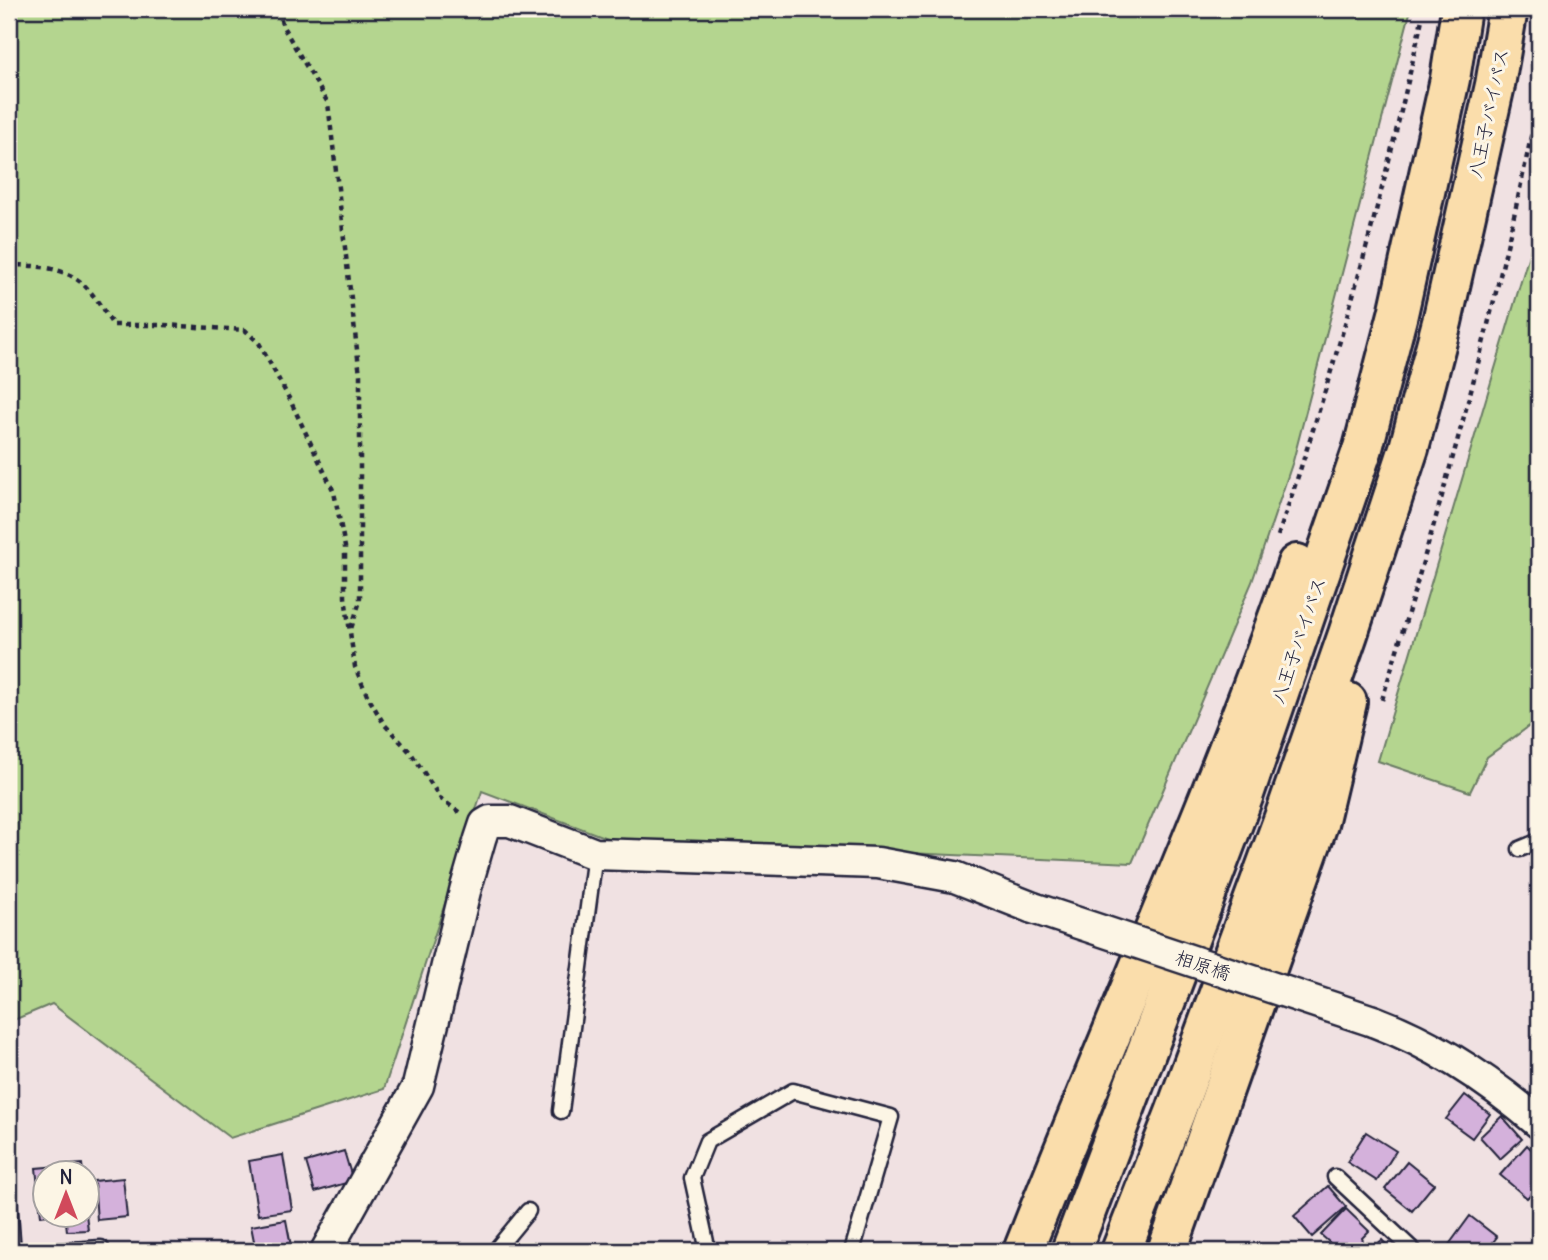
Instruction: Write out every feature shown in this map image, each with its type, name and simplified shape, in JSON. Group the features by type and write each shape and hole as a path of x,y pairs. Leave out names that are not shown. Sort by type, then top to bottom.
{"highway":[{"name":"八王子バイパス","path":"1070,1251 1243,797 1363,448 1398,314 1450,79 1461,9"},
{"name":"八王子バイパス","path":"1121,1251 1286,812 1349,634 1409,448 1442,323 1489,111 1508,9"},
{"path":"1023,1251 1175,882 1281,609 1341,436 1450,79"},
{"path":"1167,1251 1318,824 1409,448"}],"street":[{"name":"相原橋","path":"485,824 498,819 510,821 595,854 878,863 955,877 1033,908 1398,1030 1467,1067 1539,1123"},
{"path":"326,1251 418,1086 465,891 485,824"}],"lane":[{"path":"1520,849 1539,841"},
{"path":"561,1111 595,854"},
{"path":"708,1251 692,1178 707,1141 793,1091 891,1117 852,1251"},
{"path":"1335,1177 1413,1251"},
{"path":"9,1200 13,1251"},
{"path":"495,1251 528,1211"},
{"path":"57,1251 101,1248"}],"path":[{"path":"279,9 282,25 328,103 360,376 360,601 350,634"},
{"path":"1276,542 1306,457 1344,326 1406,89 1424,9"},
{"path":"1381,704 1425,558 1485,338 1539,96"},
{"path":"9,265 41,267 83,283 113,325 164,324 245,330 260,343 334,492 345,547 345,597 355,667 367,695 384,723 411,752 441,799 459,812 485,824"}],"green space":[{"path":"9,9 1411,9 1293,461 1252,582 1132,863 612,840 482,791 384,1089 230,1138 52,1004 9,1022"},
{"path":"1539,221 1539,719 1487,757 1470,792 1378,761"}],"building":[{"path":"1465,1095 1490,1114 1472,1138 1446,1119"},
{"path":"1502,1116 1522,1139 1500,1159 1480,1137"},
{"path":"1366,1132 1396,1151 1377,1181 1347,1162"},
{"path":"1527,1145 1539,1157 1539,1185 1527,1198 1500,1175"},
{"path":"344,1151 353,1181 315,1192 306,1162"},
{"path":"283,1155 292,1210 258,1215 249,1161"},
{"path":"1407,1162 1434,1184 1412,1211 1385,1189"},
{"path":"123,1178 127,1217 102,1220 102,1180"},
{"path":"1328,1186 1346,1207 1312,1237 1294,1216"},
{"path":"1346,1209 1369,1231 1362,1238 1365,1246 1360,1251 1339,1251 1321,1235"},
{"path":"1470,1216 1497,1237 1486,1251 1454,1251 1448,1246"},
{"path":"286,1220 292,1251 256,1251 251,1226"},
{"path":"67,1228 88,1230 67,1231"},
{"path":"1382,1240 1392,1251 1369,1251"}]}
